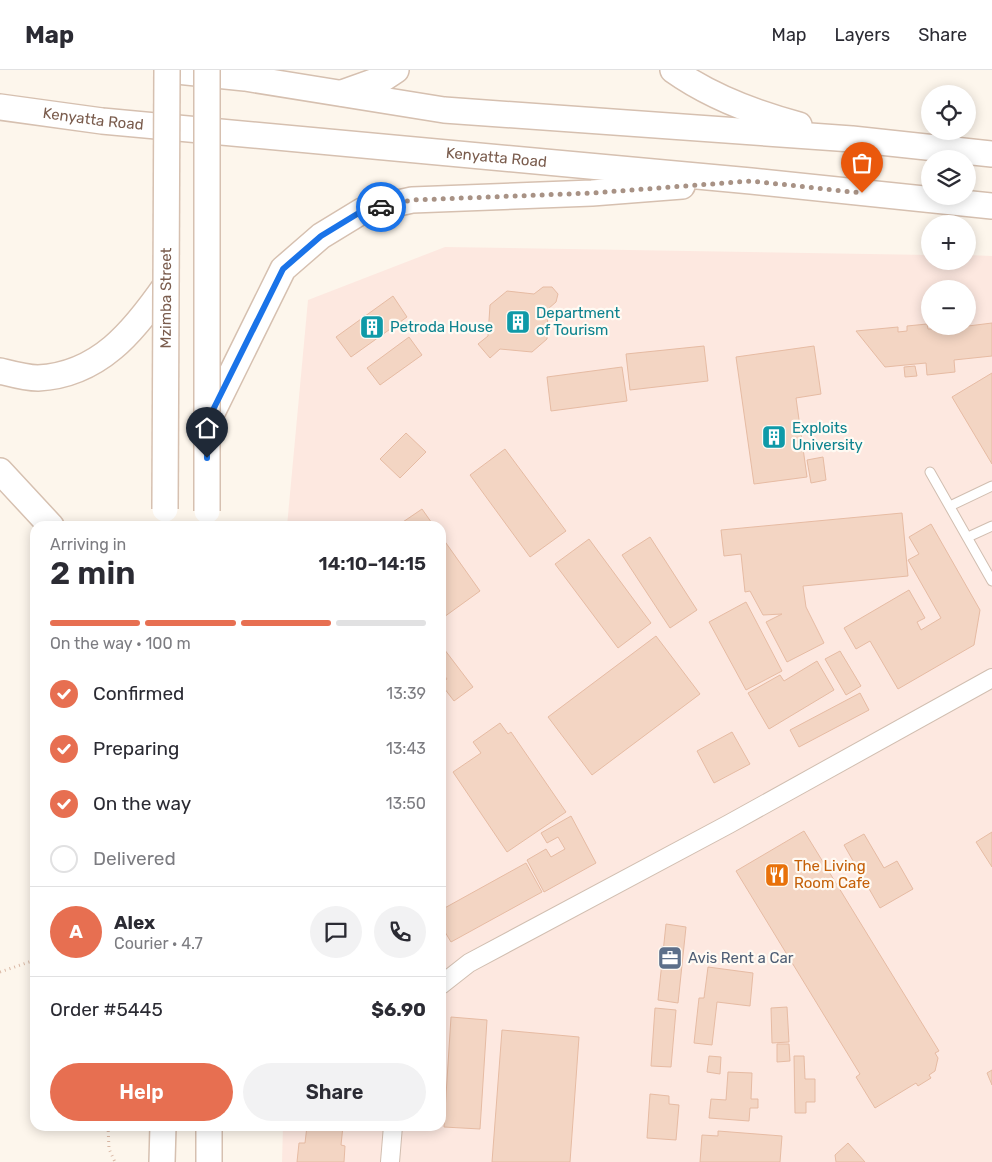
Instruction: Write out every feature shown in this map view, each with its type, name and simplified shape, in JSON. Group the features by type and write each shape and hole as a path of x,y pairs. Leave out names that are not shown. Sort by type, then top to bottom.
{"main road":[{"path":"167,70 245,78 444,110 852,139 992,154"},
{"name":"Mzimba Street","path":"165,518 167,70"},
{"path":"207,70 207,519"},
{"path":"338,94 384,78 396,70"},
{"path":"673,70 697,87 762,115 852,139"},
{"name":"Kenyatta Road","path":"7,112 751,181 992,206"},
{"path":"207,422 283,269 321,236 362,211 412,200 473,196 592,193 751,181"},
{"path":"0,372 37,378 75,372 112,350 143,318 166,285"},
{"path":"0,471 46,521"},
{"path":"162,1162 163,1131"},
{"path":"209,1131 209,1162"}],"street":[{"path":"446,981 469,963 730,824 992,678"},
{"path":"390,1162 393,1131"}],"lane":[{"path":"930,472 992,581"},
{"path":"950,506 992,486"},
{"path":"968,536 992,526"}],"path":[{"path":"0,972 30,962"},
{"path":"108,1131 109,1149 114,1162"}],"shaded area":[{"path":"445,247 921,255 921,270 976,270 976,255 992,256 992,1162 282,1162 283,1131 446,1131 446,521 287,521 308,300"}],"building":[{"name":"Department of Tourism","path":"543,287 552,287 558,294 556,302 548,309 547,339 532,352 500,349 490,358 478,344 488,336 490,305 507,291 534,294"},
{"name":"Petroda House","path":"393,296 407,317 351,357 336,337"},
{"path":"992,323 992,356 954,360 955,372 927,375 926,363 885,367 856,331 898,327 898,332 907,331 907,326 921,325 921,335 976,335 976,325"},
{"path":"409,337 422,355 380,385 367,368"},
{"path":"704,346 708,381 630,390 626,354"},
{"name":"Exploits University","path":"814,346 821,394 796,398 807,477 754,484 736,357"},
{"path":"915,366 917,376 905,377 904,367"},
{"path":"622,367 627,401 551,411 547,377"},
{"path":"992,373 992,464 952,397"},
{"path":"406,433 426,452 400,478 380,459"},
{"path":"505,449 566,531 530,557 470,475"},
{"path":"823,457 826,480 811,483 807,460"},
{"path":"422,509 430,521 404,521"},
{"path":"902,513 908,576 803,586 806,607 824,643 787,662 766,622 782,614 763,615 750,591 745,592 741,554 724,556 721,530"},
{"path":"931,524 980,610 974,645 898,689 870,641 856,649 844,628 909,590 925,618 917,622 921,630 941,618 908,560 919,554 909,537"},
{"path":"650,537 697,610 670,628 622,555"},
{"path":"589,539 651,623 618,648 555,564"},
{"path":"446,543 480,591 446,616"},
{"path":"746,602 782,671 746,690 709,622"},
{"path":"656,636 700,694 592,775 548,717"},
{"path":"840,651 861,686 846,695 825,659"},
{"path":"446,652 473,687 454,701 446,691"},
{"path":"817,661 834,690 769,729 748,693 780,675 784,681"},
{"path":"860,693 869,710 799,747 790,730"},
{"path":"500,723 508,734 511,732 566,812 507,852 453,772 481,753 473,742"},
{"path":"732,732 750,764 714,783 697,751"},
{"path":"571,816 596,863 544,892 527,860 546,849 551,857 565,849 558,837 547,843 541,833"},
{"path":"804,831 939,1051 935,1053 938,1058 935,1071 929,1075 931,1078 918,1086 916,1083 875,1108 856,1077 860,1074 736,871"},
{"path":"992,832 992,867 976,842"},
{"path":"864,834 884,868 897,861 913,889 880,908 844,845"},
{"path":"526,863 542,892 451,942 446,934 446,907"},
{"path":"666,924 686,927 678,1003 658,1000"},
{"path":"708,967 753,973 750,1006 717,1002 712,1045 694,1043 699,998 704,998"},
{"path":"787,1007 789,1042 772,1043 771,1008"},
{"path":"655,1008 676,1010 671,1067 651,1066"},
{"path":"451,1017 487,1020 480,1129 446,1127"},
{"path":"502,1030 579,1037 570,1162 492,1162"},
{"path":"777,1044 789,1044 790,1061 777,1062"},
{"path":"709,1056 721,1057 720,1074 707,1072"},
{"path":"794,1056 804,1056 805,1079 815,1079 815,1102 806,1102 806,1113 795,1113"},
{"path":"992,1070 992,1085 987,1073"},
{"path":"728,1072 752,1073 751,1099 758,1099 758,1108 750,1108 749,1121 709,1118 711,1099 726,1100"},
{"path":"650,1094 669,1096 669,1104 679,1105 676,1140 647,1138"},
{"path":"306,1131 342,1131 341,1145 345,1146 344,1162 297,1162 299,1143 305,1143"},
{"path":"718,1131 782,1136 780,1162 700,1162 702,1135 718,1136"},
{"path":"848,1143 865,1162 836,1162 835,1155"}],"way so far":[{"path":"381,207 412,200 473,196 592,193 751,181 862,193"}],"place":[{"name":"Department of Tourism","path":"518,322"},
{"name":"Petroda House","path":"372,327"},
{"name":"Exploits University","path":"774,437"},
{"name":"The Living Room Cafe","path":"777,875"},
{"name":"Avis Rent a Car","path":"670,958"}],"route":[{"path":"207,458 207,422 258,314 283,269 321,236 362,211 381,207"}]}
